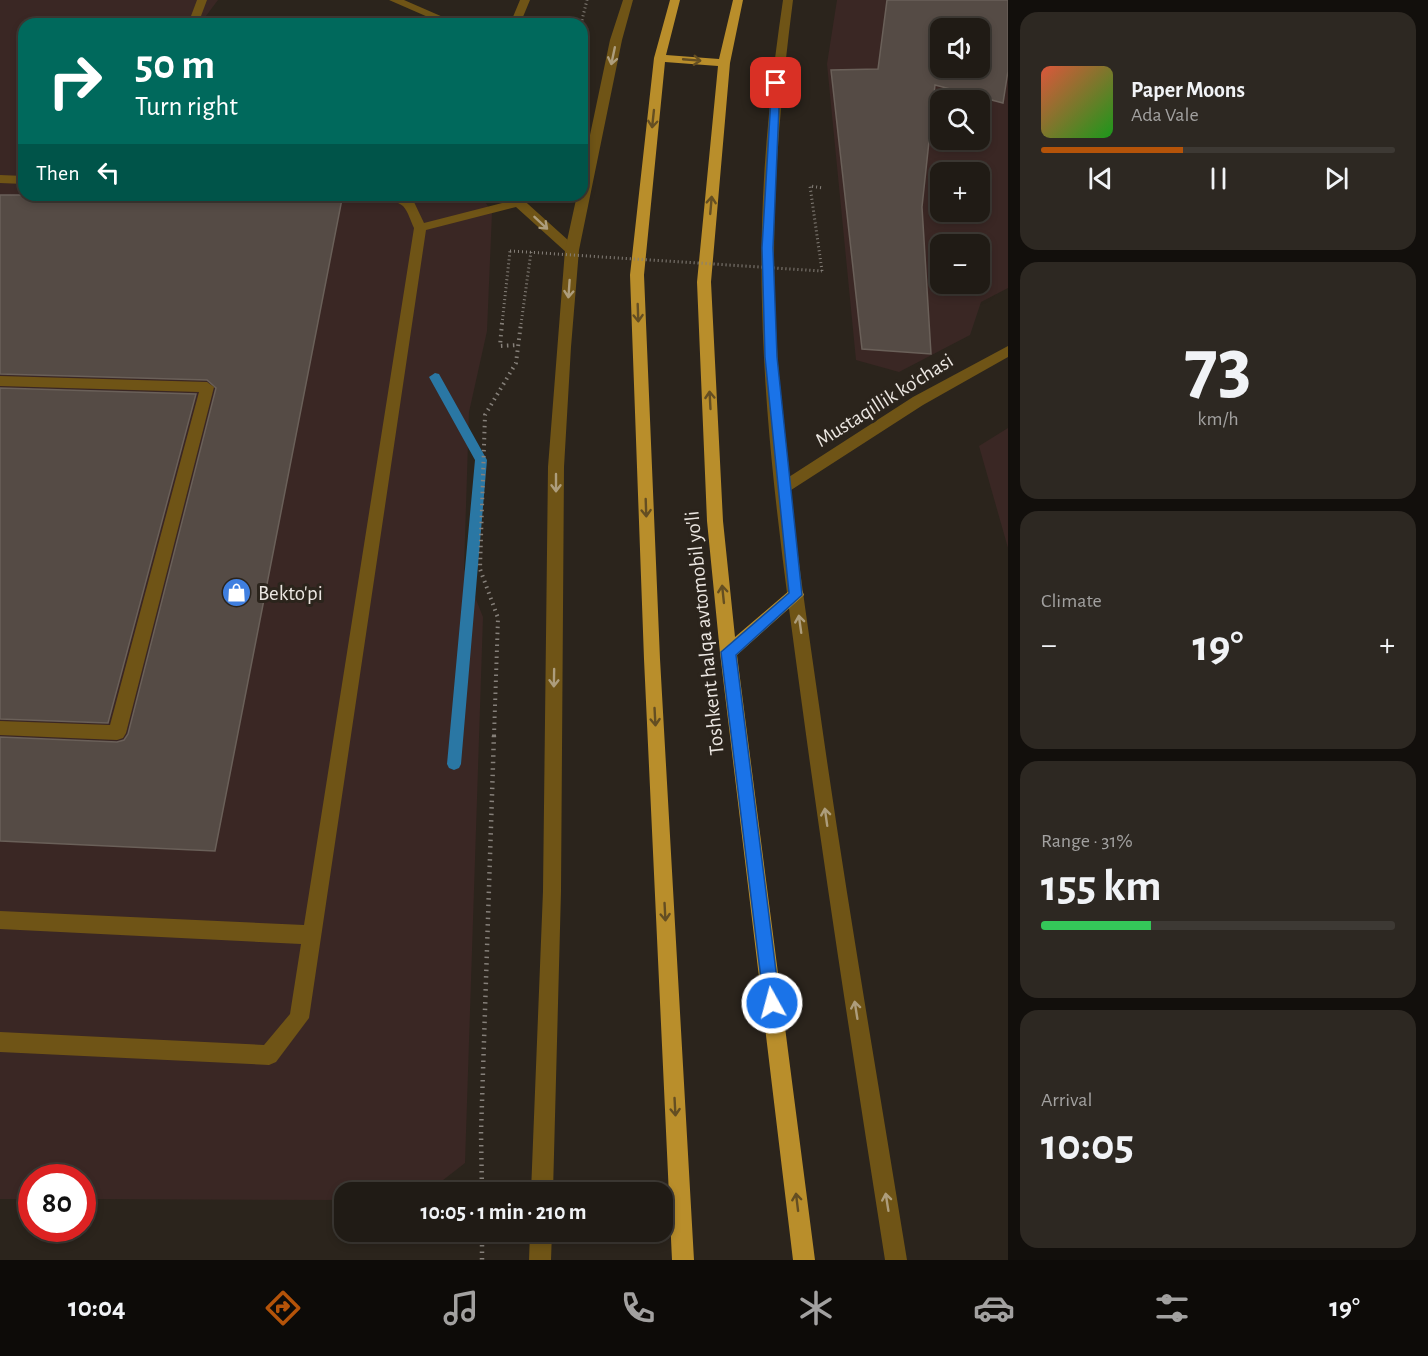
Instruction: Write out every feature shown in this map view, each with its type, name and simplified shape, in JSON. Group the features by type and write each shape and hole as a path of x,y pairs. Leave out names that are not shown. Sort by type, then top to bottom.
{"highway":[{"path":"675,0 660,58 637,275 652,659 683,1260"},
{"name":"Toshkent halqa avtomobil yo'li","path":"738,0 724,63 704,282 715,521 728,652 804,1260"},
{"path":"660,58 724,63"},
{"path":"728,652 796,595"}],"street":[{"path":"196,18 202,0"},
{"path":"394,0 439,18"},
{"path":"518,18 525,0"},
{"path":"588,174 616,40 628,0"},
{"path":"788,0 776,83 768,248 771,357 783,488 827,825 896,1260"},
{"path":"0,179 18,180"},
{"path":"0,1042 269,1055 299,1018 420,228 410,205 403,201"},
{"path":"420,228 506,201"},
{"path":"518,201 572,250"},
{"path":"542,1182 552,891 556,466 572,250 582,201"},
{"name":"Mustaqillik ko'chasi","path":"783,488 918,401 1008,351"},
{"path":"0,381 207,387 117,733 0,728"},
{"path":"0,920 312,935"},
{"path":"540,1260 541,1242"}],"path":[{"path":"582,18 587,0"},
{"path":"518,345 500,346 510,251 822,271 810,186 823,188"},
{"path":"482,1182 498,618 480,569 485,415 516,363 536,218"},
{"path":"482,1242 482,1260"}],"shaded area":[{"name":"Bekto'pi","path":"0,0 218,0 204,18 18,18 18,201 485,201 492,213 487,331 469,412 464,569 483,617 465,1163 441,1182 334,1182 334,1200 96,1199 96,1164 18,1164 18,1199 0,1199"},
{"path":"837,0 1008,0 1008,288 981,302 970,335 899,372 856,360 827,64"},
{"path":"1008,428 1008,548 979,446"}],"building":[{"path":"887,0 1008,0 1008,71 1003,103 990,100 990,90 954,90 935,85 934,90 930,90 930,132 922,207 931,354 862,349 831,70 878,69"},
{"path":"0,195 18,195 18,201 342,201 215,851 0,841 0,737 117,742 124,740 128,734 216,388 207,380 0,374"},
{"path":"0,388 196,394 108,723 0,719"}],"waterway":[{"path":"435,377 481,460 454,764"}],"place":[{"name":"Bekto'pi","path":"237,593"}],"route":[{"path":"772,1003 728,652 796,595 771,357 768,248 776,83"}]}
